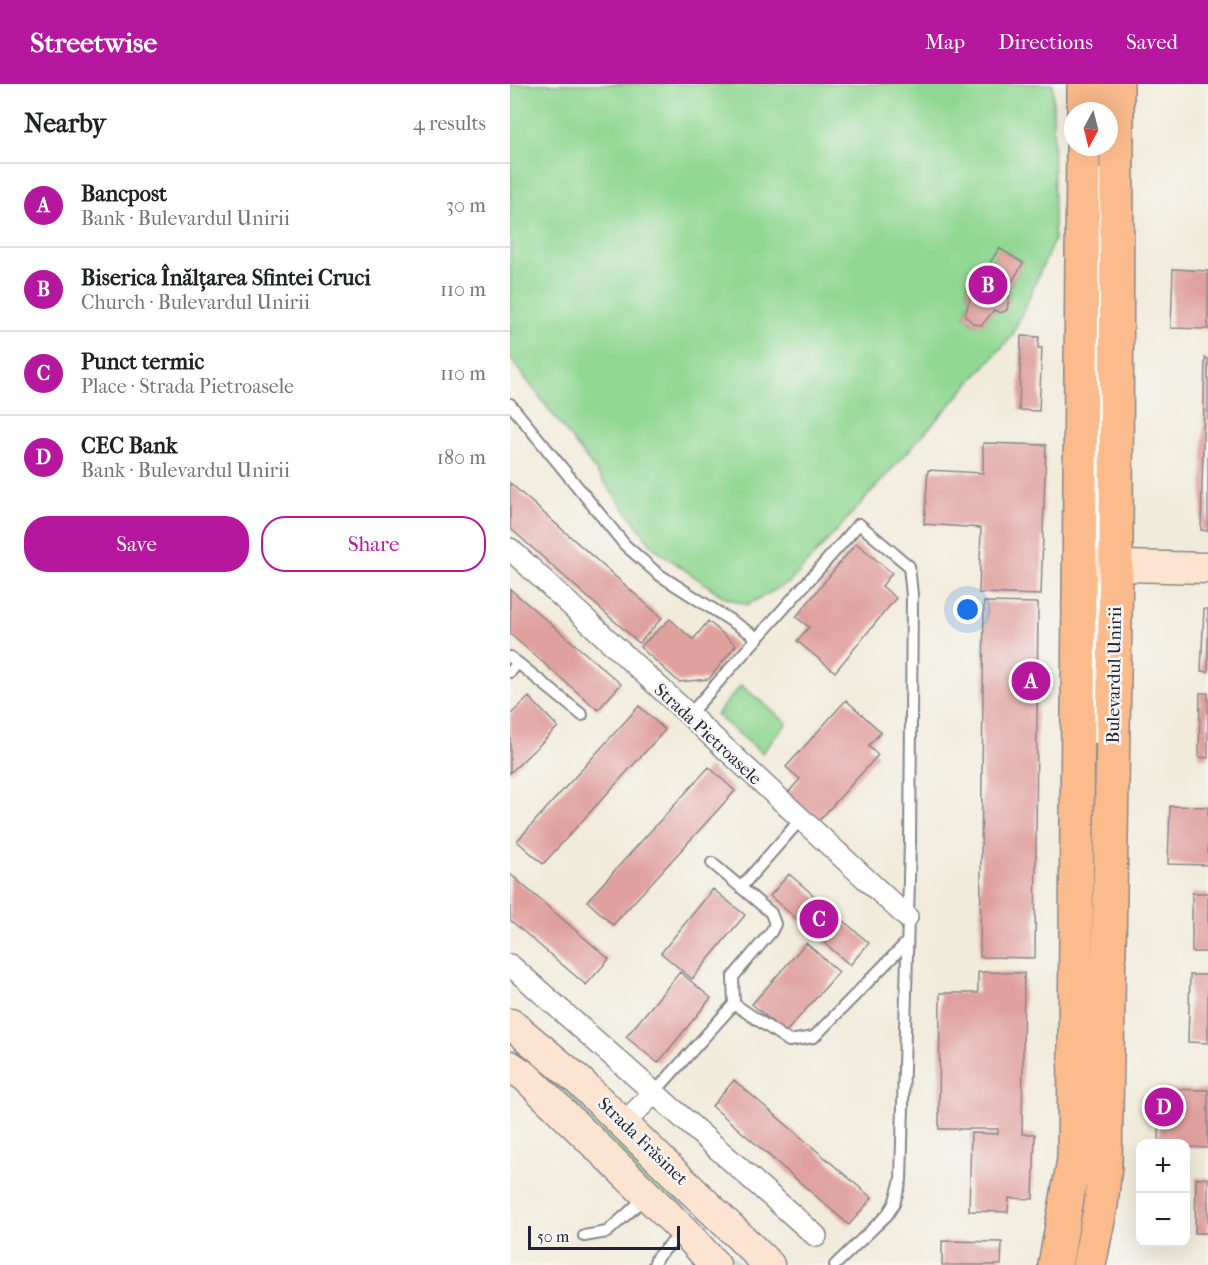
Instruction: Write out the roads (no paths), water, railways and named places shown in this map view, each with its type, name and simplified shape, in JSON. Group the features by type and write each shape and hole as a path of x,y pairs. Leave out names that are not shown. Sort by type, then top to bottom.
{"main road":[{"path":"1084,84 1084,102"},
{"name":"Bulevardul Unirii","path":"1055,1265 1074,1160 1117,84"},
{"name":"Bulevardul Unirii","path":"1089,1265 1101,1205 1105,1165 1092,156"},
{"path":"1099,566 1208,568"},
{"name":"Strada Frăsinet","path":"510,1031 578,1080 769,1265"},
{"name":"Strada Frăsinet","path":"510,1066 526,1077 684,1231 715,1265"}],"street":[{"name":"Strada Pietroasele","path":"510,549 688,717 907,917"},
{"path":"510,965 816,1236"},
{"path":"624,1123 654,1093"}],"lane":[{"path":"510,404 625,545 658,574 758,638"},
{"path":"688,717 859,524 909,566 912,607 901,1180 894,1204 887,1215 835,1265"},
{"path":"1096,752 1099,566"},
{"path":"513,664 582,715"},
{"path":"741,887 801,819"},
{"path":"654,1093 734,1004 733,976 771,932 775,924 771,912 712,863"},
{"path":"734,1004 789,1041 814,1037 906,943"},
{"path":"584,1236 607,1232 648,1196"},
{"path":"654,1265 657,1257 684,1231"}],"place":[{"name":"Biserica Înălțarea Sfintei Cruci","path":"988,285"},
{"name":"Bancpost","path":"1031,681"},
{"name":"Punct termic","path":"819,919"},
{"name":"CEC Bank","path":"1164,1107"}]}
